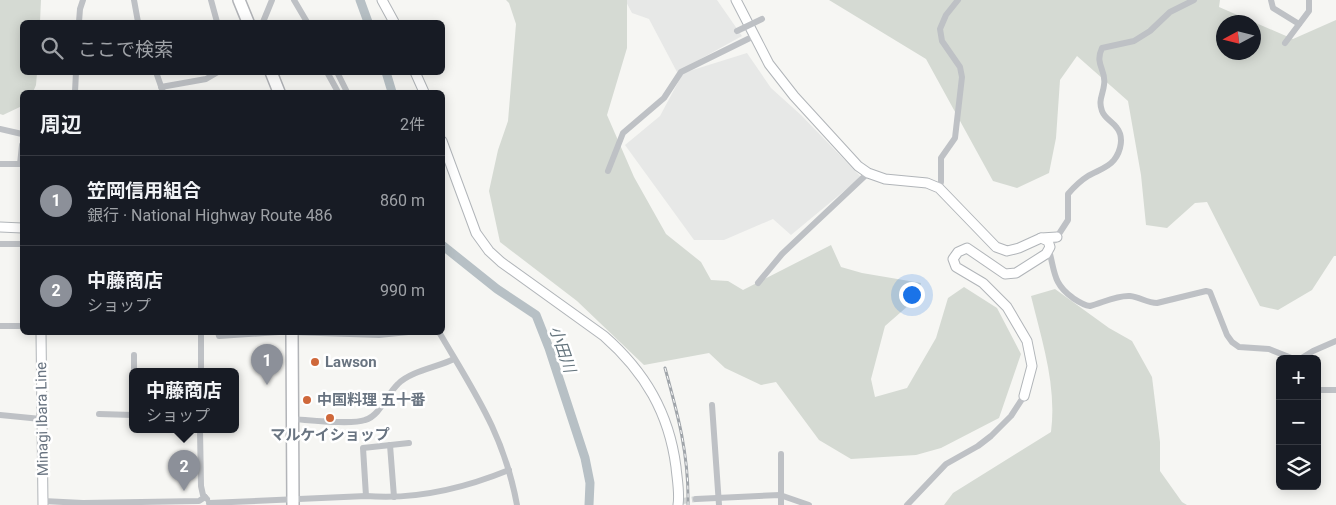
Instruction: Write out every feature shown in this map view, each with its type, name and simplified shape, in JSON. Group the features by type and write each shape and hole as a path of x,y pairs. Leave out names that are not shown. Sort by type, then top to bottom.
{"highway":[{"path":"238,0 247,20"},
{"path":"271,75 278,90"},
{"path":"291,335 293,502"}],"street":[{"path":"79,20 83,0"},
{"path":"134,0 138,20"},
{"path":"211,0 216,20"},
{"path":"264,20 272,0"},
{"path":"294,0 307,20"},
{"path":"382,0 393,20"},
{"path":"736,0 769,64 794,96 858,166 868,173 885,179 926,183 939,188 996,247 1007,251 1041,238 1057,236"},
{"path":"939,188 941,182 941,158 955,138 962,77 960,67 942,41 940,30 946,15 958,0"},
{"path":"907,505 946,464 978,446 1011,416 1024,396 1032,366 1027,341 1007,307 983,283 956,267 953,259 958,252 967,248 1005,274 1016,273 1041,258 1050,249 1068,220 1068,194 1074,186 1114,160 1121,143 1121,134 1104,117 1100,106 1105,84 1098,62 1102,48 1134,41 1150,31 1170,12 1194,0"},
{"path":"1271,0 1273,8 1299,24"},
{"path":"1285,44 1309,11 1309,0"},
{"path":"737,31 762,19"},
{"path":"608,170 623,133 664,98 681,72 754,36"},
{"path":"75,90 76,75"},
{"path":"157,75 162,90 206,80 214,75"},
{"path":"329,75 337,90"},
{"path":"338,75 346,90"},
{"path":"416,75 423,90"},
{"path":"0,129 20,134"},
{"path":"445,150 476,233 489,251 500,262 604,336 625,356 652,392 664,416 673,443 680,502"},
{"path":"0,164 20,164"},
{"path":"758,283 782,254 868,173"},
{"path":"0,227 20,228"},
{"path":"1041,238 1048,241 1057,282 1061,288 1084,306 1126,296 1136,297 1149,303 1157,303 1206,291 1210,292 1227,335 1232,342 1239,347 1268,349 1284,355"},
{"path":"0,244 20,244"},
{"path":"0,326 20,326"},
{"name":"Minagi Ibara Line","path":"41,335 43,503"},
{"path":"201,335 201,368"},
{"path":"219,335 234,335"},
{"path":"440,335 489,418 509,470 517,505"},
{"path":"1308,355 1336,341"},
{"path":"134,355 134,368"},
{"path":"292,419 355,422 368,420 404,379 454,359"},
{"path":"1321,390 1336,390"},
{"path":"712,405 719,501"},
{"path":"99,414 129,415"},
{"path":"0,415 41,419"},
{"path":"200,433 201,486 207,502"},
{"path":"366,496 362,448 409,443"},
{"path":"390,445 394,497"},
{"path":"781,454 781,505"},
{"path":"43,503 293,502 366,496 394,497 460,487 509,470"},
{"path":"696,499 719,501 780,495 808,505"}],"shaded area":[{"path":"0,0 41,0 40,20 20,20 20,75 37,75 36,85 34,90 20,90 20,107 3,115 0,114"},
{"path":"506,0 627,0 627,48 607,115 634,177 666,234 701,262 711,280 728,281 743,290 831,245 841,267 862,273 921,283 917,298 885,326 871,379 875,397 907,388 936,338 948,298 964,287 997,308 1021,354 999,418 941,448 916,455 851,459 819,440 776,382 761,385 725,368 709,353 644,365 577,301 500,242 489,191 498,150 508,121 516,24 509,3"},
{"path":"625,0 717,0 742,36 677,72 649,19 632,13"},
{"path":"829,0 1220,0 1219,7 1238,15 1216,15 1216,60 1261,60 1261,25 1293,39 1336,20 1336,256 1334,256 1312,290 1278,310 1260,306 1207,202 1195,203 1167,228 1146,225 1141,175 1128,101 1077,56 1060,80 1056,138 1049,173 1017,188 993,181 926,59"},
{"path":"747,53 771,88 801,115 861,177 791,235 773,219 724,240 694,240 625,145 660,116 683,73"},
{"path":"1055,289 1109,328 1132,341 1152,377 1160,442 1160,471 1182,502 1187,505 944,505 953,493 1051,432 1052,398 1050,381 1044,347 1031,296"}],"waterway":[{"name":"小田川","path":"360,0 367,20"},
{"name":"小田川","path":"387,75 391,90"},
{"name":"小田川","path":"445,247 497,289 536,315 549,348 585,458 590,483 589,505"}],"tunnel":[{"path":"683,501 696,499"}],"railway":[{"path":"665,368 685,452 688,505"}],"place":[{"name":"Lawson","path":"315,362"},
{"name":"笠岡信用組合","path":"267,385"},
{"name":"中国料理 五十番","path":"307,400"},
{"name":"マルケイショップ","path":"330,418"},
{"name":"中藤商店","path":"184,491"}]}
